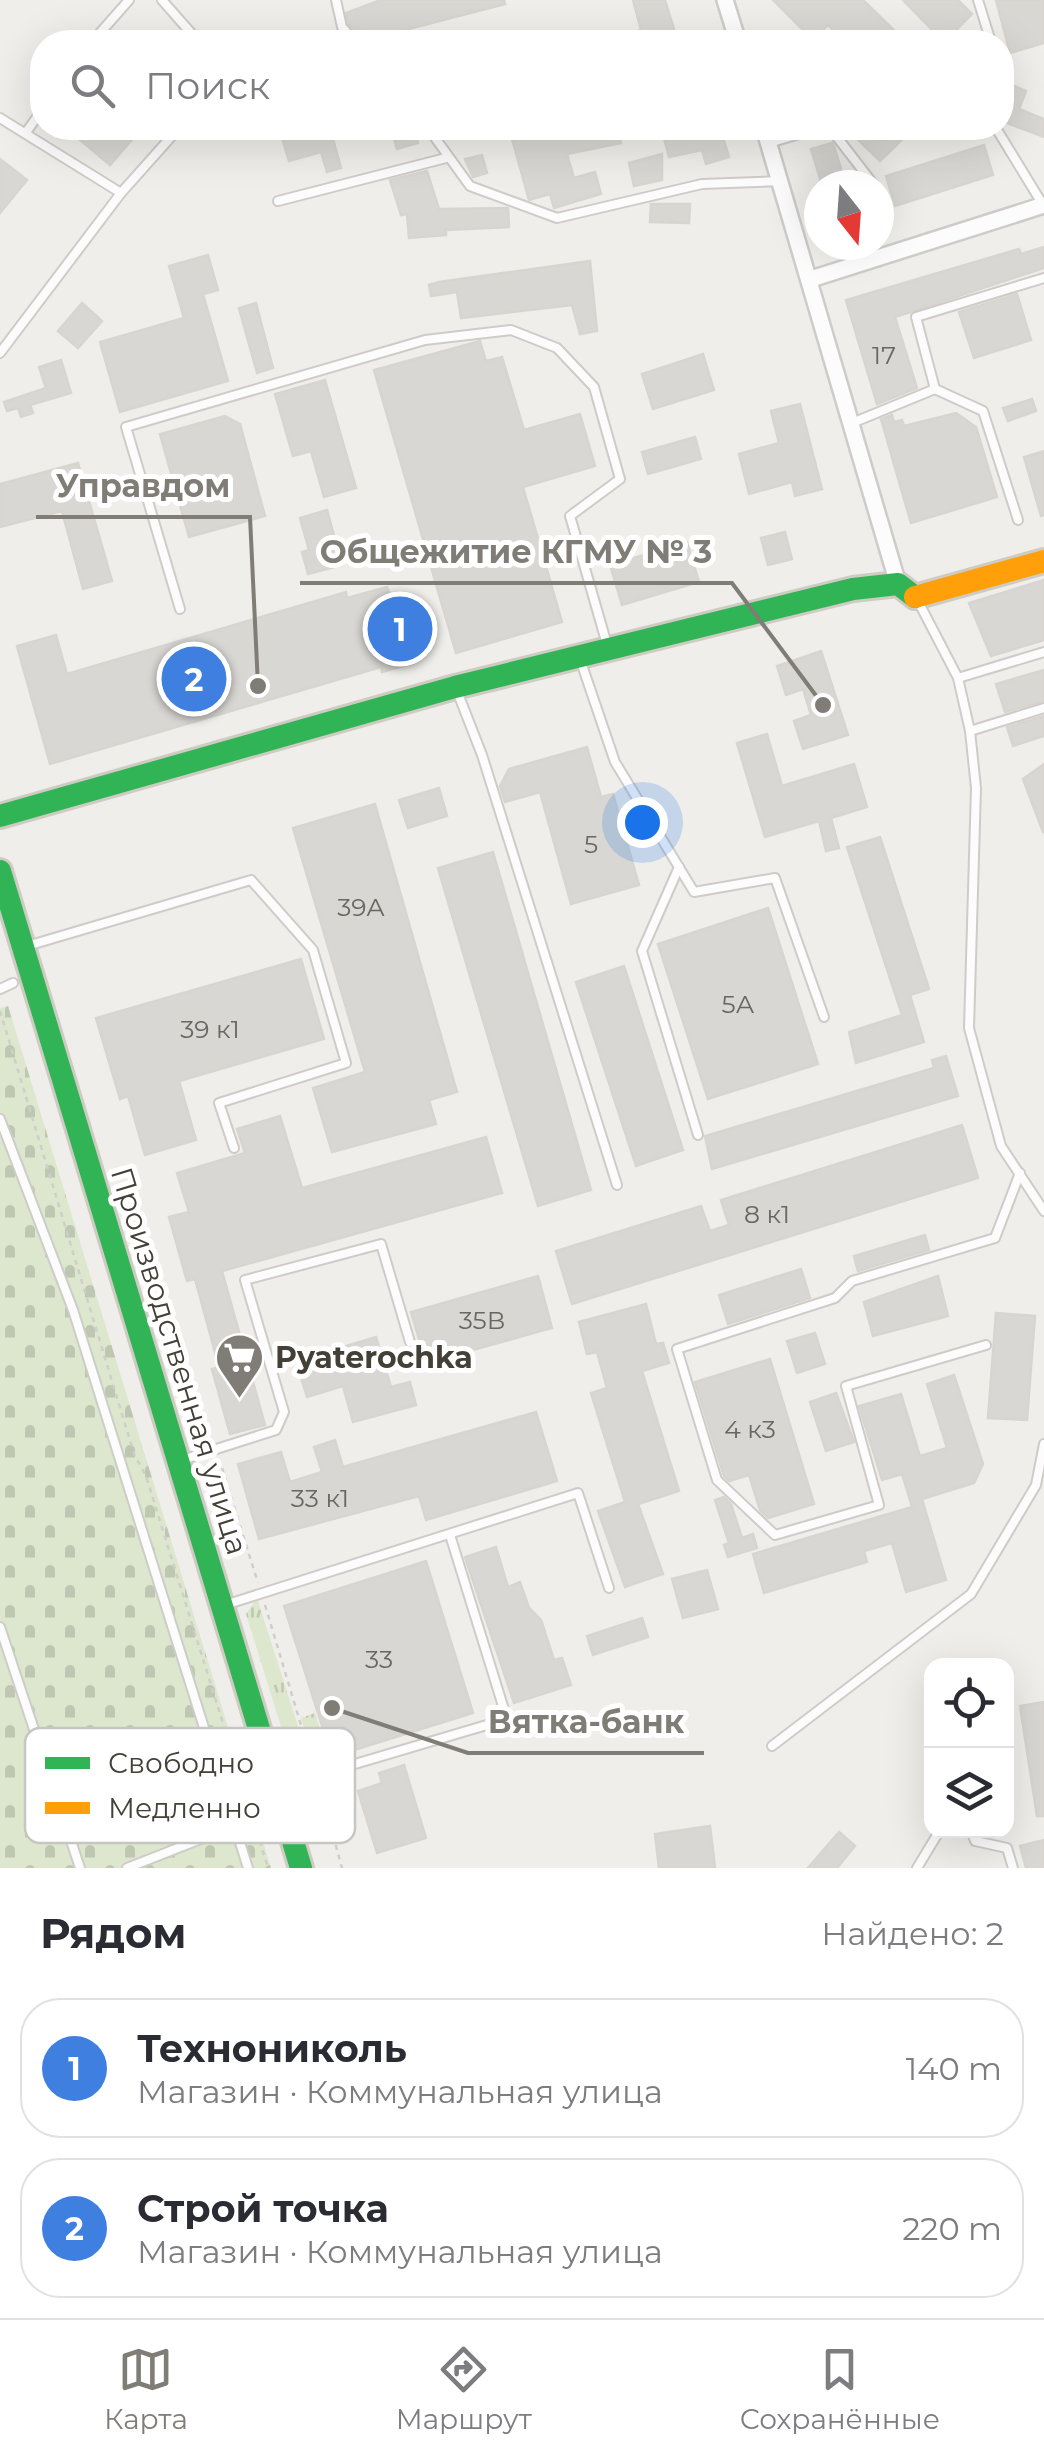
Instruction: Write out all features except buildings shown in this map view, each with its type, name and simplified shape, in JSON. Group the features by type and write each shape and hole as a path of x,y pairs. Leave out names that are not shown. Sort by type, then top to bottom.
{"main road":[{"path":"0,816 578,655 854,589 898,584 917,599 1044,560"},
{"name":"Производственная улица","path":"0,872 11,943 178,1461 259,1728"},
{"name":"Производственная улица","path":"11,943 7,986 240,1728"},
{"name":"Производственная улица","path":"276,1843 284,1868"},
{"name":"Производственная улица","path":"293,1843 301,1868"}],"street":[{"path":"725,0 734,30"},
{"path":"768,140 898,584"},
{"path":"811,279 1044,205"}],"lane":[{"path":"103,30 129,0"},
{"path":"162,0 188,30"},
{"path":"336,0 344,30"},
{"path":"978,0 987,30"},
{"path":"0,118 30,133"},
{"path":"27,131 30,127"},
{"path":"41,140 121,193"},
{"path":"0,353 121,193 168,140"},
{"path":"435,140 470,186 557,218 702,184 780,181"},
{"path":"839,140 862,170"},
{"path":"1003,140 1044,205"},
{"path":"278,200 446,158"},
{"path":"935,389 916,317 1044,278"},
{"path":"180,609 126,427 425,340 511,330 557,348 594,388 620,479 570,516 608,648"},
{"path":"852,423 935,389 983,411 1018,520"},
{"path":"917,599 958,678 970,731 976,788 969,1028 1001,1146 1044,1211"},
{"path":"958,678 1044,652"},
{"path":"578,655 615,762 694,892 775,878 824,1017"},
{"path":"455,687 482,755 617,1185"},
{"path":"970,731 1044,708"},
{"path":"679,867 642,951 698,1134"},
{"path":"11,943 252,880 313,950 346,1063 219,1103 234,1148"},
{"path":"0,1119 44,1226 203,1728"},
{"path":"986,1345 846,1386 880,1504 775,1535 717,1480 677,1349 835,1298 852,1281 995,1238 1020,1173"},
{"path":"178,1461 276,1430 284,1412 244,1280 381,1244 410,1342"},
{"path":"772,1746 971,1594 1036,1485 1044,1444"},
{"path":"222,1606 578,1493 610,1588"},
{"path":"355,1764 507,1719 450,1535"},
{"path":"0,1627 34,1728"},
{"path":"917,1868 935,1838"},
{"path":"974,1838 1007,1848 1013,1868"},
{"path":"72,1843 80,1868"},
{"path":"128,1868 191,1843"},
{"path":"240,1843 248,1868"}],"path":[{"path":"0,1011 224,1728"},
{"path":"44,1226 63,1218"},
{"path":"222,1468 302,1728"},
{"path":"260,1843 268,1868"},
{"path":"335,1843 342,1868"}],"green space":[{"path":"8,1006 228,1728 25,1728 25,1843 263,1843 271,1868 0,1868 0,1008"},
{"path":"257,1598 299,1728 281,1728 246,1614"},
{"path":"315,1713 320,1728 304,1728 301,1718"}],"traffic: fast":[{"path":"0,816 455,687 853,589 898,584 915,597"},
{"path":"0,871 259,1728"},
{"path":"293,1843 301,1868"}],"traffic: slow":[{"path":"915,597 1044,561"}],"place":[{"name":"Технониколь","path":"400,629"},
{"name":"Строй точка","path":"194,679"},
{"name":"Управдом","path":"258,686"},
{"name":"Общежитие КГМУ № 3","path":"823,705"},
{"name":"Pyaterochka","path":"240,1400"},
{"name":"Вятка-банк","path":"332,1708"}]}
